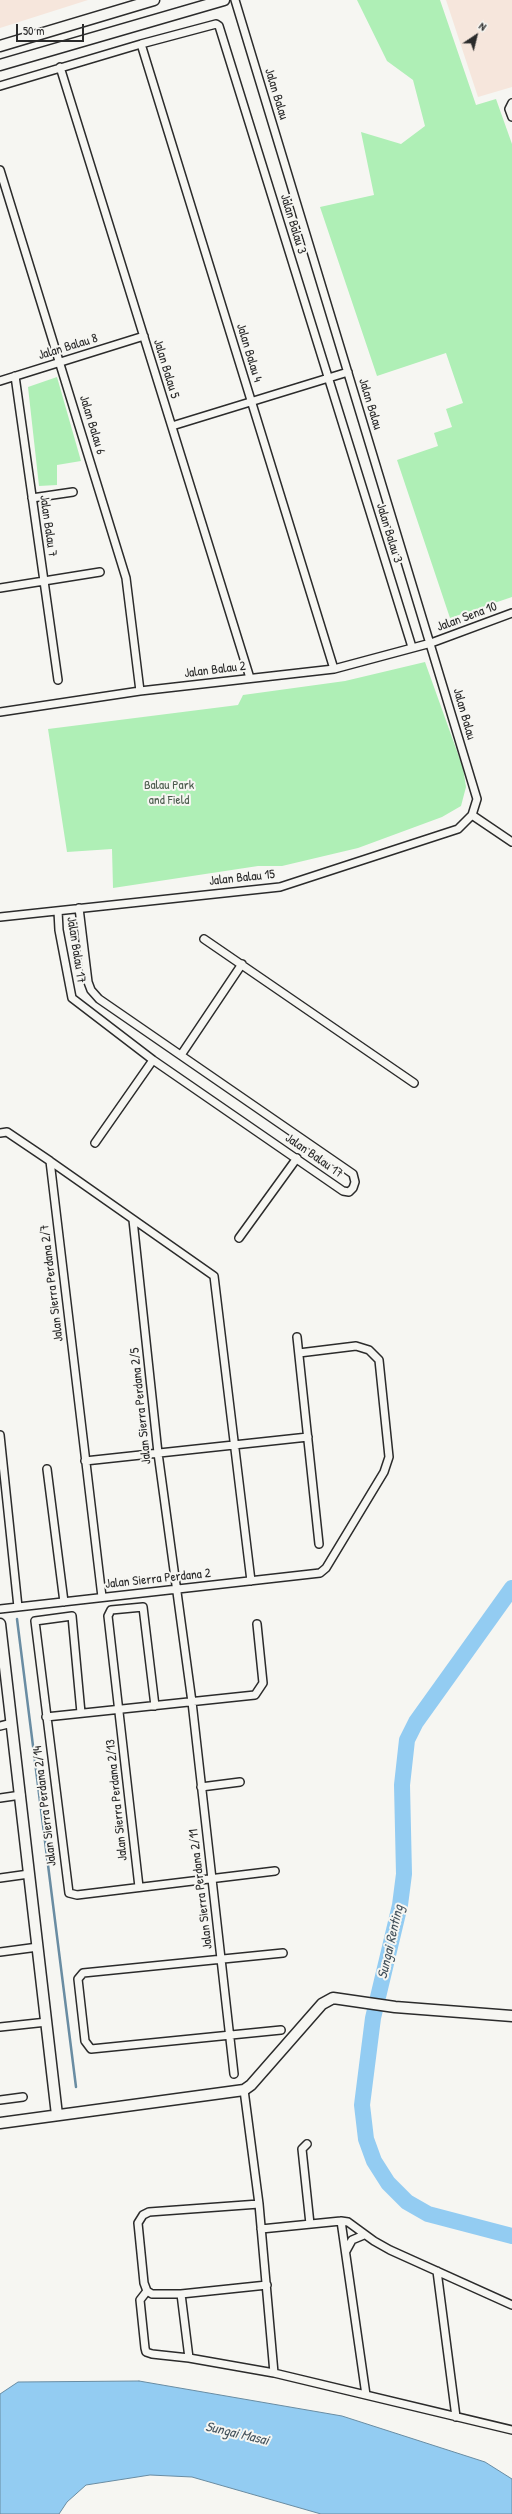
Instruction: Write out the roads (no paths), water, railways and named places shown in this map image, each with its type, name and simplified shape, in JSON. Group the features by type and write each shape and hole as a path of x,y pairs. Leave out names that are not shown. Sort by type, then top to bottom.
{"street":[{"path":"0,46 154,0"},
{"path":"0,65 224,0"},
{"name":"Jalan Balau","path":"235,0 477,799 472,815"},
{"name":"Jalan Balau 3","path":"0,86 141,44 216,24 219,26 412,647"},
{"name":"Jalan Balau 4","path":"141,44 334,669"},
{"name":"Jalan Balau 5","path":"60,67 250,678"},
{"path":"512,103 509,109 512,117"},
{"name":"Jalan Balau 6","path":"0,170 126,578 140,691"},
{"name":"Jalan Balau 8","path":"0,381 144,336"},
{"path":"172,426 348,372"},
{"name":"Jalan Balau 7","path":"15,376 58,680"},
{"path":"32,498 73,492"},
{"path":"0,588 100,572"},
{"name":"Jalan Sena 10","path":"431,643 512,613"},
{"name":"Jalan Balau 2","path":"0,712 140,691 250,678 290,676 334,669 431,643"},
{"path":"472,815 512,842"},
{"name":"Jalan Balau 15","path":"0,917 280,887 458,829 472,815"},
{"name":"Jalan Balau 17","path":"58,911 58,930 72,998 153,1060 297,1158 342,1191 348,1192 353,1188 355,1182 353,1174 181,1056 100,999 91,990 87,972 79,908"},
{"path":"204,939 414,1083"},
{"path":"181,1056 242,964"},
{"path":"95,1143 153,1060"},
{"path":"0,1132 7,1132 214,1276 251,1581"},
{"path":"239,1238 297,1158"},
{"name":"Jalan Sierra Perdana 2/7","path":"50,1161 102,1597"},
{"name":"Jalan Sierra Perdana 2/5","path":"133,1220 158,1453 192,1702"},
{"path":"297,1337 319,1544"},
{"name":"Jalan Sierra Perdana 2","path":"0,1609 320,1573 326,1568 384,1472 389,1458 379,1360 373,1353 356,1346 299,1353"},
{"path":"0,1435 18,1607"},
{"path":"85,1461 308,1437"},
{"path":"47,1469 64,1602"},
{"name":"Jalan Sierra Perdana 2/13","path":"139,1887 108,1616 111,1610 143,1607 154,1706"},
{"name":"Jalan Sierra Perdana 2/14","path":"81,1713 72,1616 35,1621 69,1893 77,1895 139,1887"},
{"path":"0,1624 57,2116"},
{"path":"46,1717 255,1695 263,1683 257,1624"},
{"name":"Jalan Sierra Perdana 2/11","path":"192,1702 234,2074"},
{"path":"0,1726 12,1723"},
{"path":"201,1787 240,1782"},
{"path":"0,1798 21,1795"},
{"path":"139,1887 275,1871"},
{"path":"0,1878 29,1874"},
{"path":"0,1952 38,1947"},
{"path":"281,2030 91,2049 85,2041 78,1979 84,1973 283,1953"},
{"path":"0,2123 244,2090 251,2086 322,2004 333,1998 395,2006 512,2016"},
{"path":"0,2027 47,2022"},
{"path":"244,2090 259,2204 274,2373"},
{"path":"0,2100 23,2097"},
{"path":"307,2144 302,2149 310,2224"},
{"path":"259,2204 144,2215 138,2223 144,2282 147,2291 152,2294 181,2294 266,2285"},
{"path":"261,2229 341,2221 353,2224 364,2235 437,2271 512,2304"},
{"path":"341,2221 366,2395"},
{"path":"346,2250 352,2240 364,2235"},
{"path":"437,2271 456,2417"},
{"path":"147,2291 140,2300 146,2352 274,2373 512,2430"},
{"path":"181,2294 189,2358"}],"water":[{"name":"Sungai Masai","path":"139,2381 342,2416 485,2462 512,2479 512,2514 321,2514 192,2477 150,2475 86,2485 67,2502 59,2514 0,2514 0,2394 18,2382"}],"waterway":[{"name":"Sungai Renting","path":"512,1588 416,1722 407,1740 402,1785 404,1874 400,1905 373,2018 362,2105 366,2139 374,2161 388,2183 407,2202 428,2214 512,2236"},
{"path":"17,1619 76,2087"}],"park label":[{"name":"Balau Park and Field","path":"169,794"}]}
